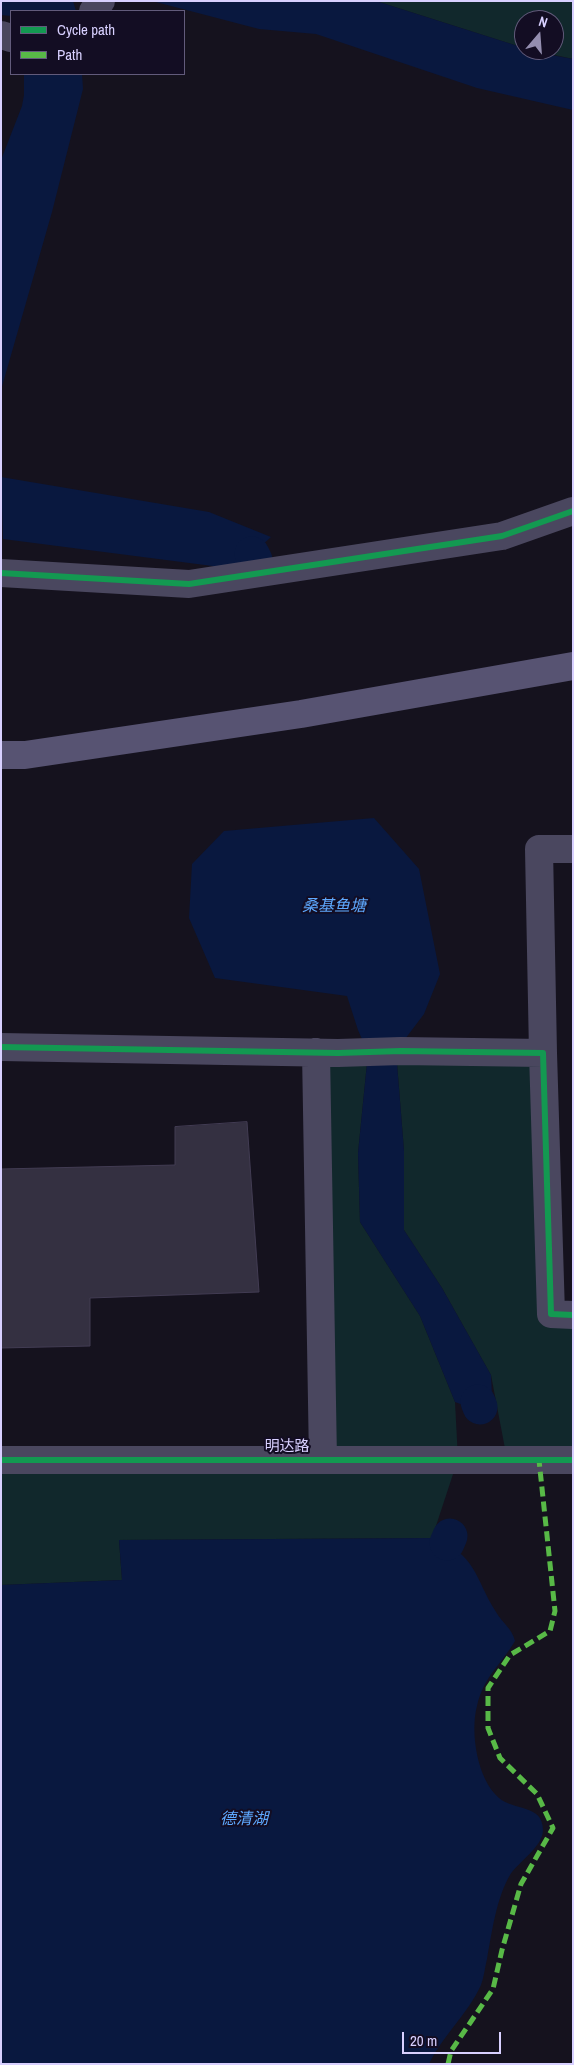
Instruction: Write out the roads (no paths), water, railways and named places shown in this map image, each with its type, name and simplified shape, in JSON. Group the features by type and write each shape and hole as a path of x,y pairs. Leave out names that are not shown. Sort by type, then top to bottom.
{"main road":[{"path":"1,755 25,755 284,716 573,666"}],"street":[{"path":"1,573 189,584 502,536 573,511"},
{"path":"573,849 539,849 551,1314 573,1315"},
{"path":"1,1047 360,1053 401,1051 543,1053"},
{"path":"316,1052 323,1460"},
{"name":"明达路","path":"1,1460 573,1460"}],"water":[{"path":"1,1 73,1 76,10 10,10 10,16 1,15"},
{"path":"152,1 376,1 514,45 514,60 564,60 564,57 573,59 573,110 477,88 316,34 259,29"},
{"path":"24,75 82,75 83,89 52,212 1,390 1,160 22,106"},
{"path":"1,477 209,512 271,537 236,569 3,539"},
{"name":"桑基鱼塘","path":"374,818 419,869 440,974 424,1014 396,1051 404,1151 404,1230 442,1288 491,1375 492,1397 466,1406 455,1402 420,1316 360,1222 358,1153 368,1053 347,996 215,978 189,918 192,864 224,831"},
{"name":"德清湖","path":"432,1538 447,1544 466,1559 473,1568 496,1612 514,1636 515,1641 488,1679 480,1696 475,1717 475,1742 485,1779 491,1790 505,1802 533,1812 542,1822 543,1830 542,1836 535,1848 514,1870 505,1884 495,1916 484,1975 476,1996 441,2044 429,2064 1,2064 1,1585 122,1580 119,1540"}],"waterway":[{"path":"252,554 255,560"},
{"path":"478,1402 480,1407"},
{"path":"447,1543 450,1536"}]}
